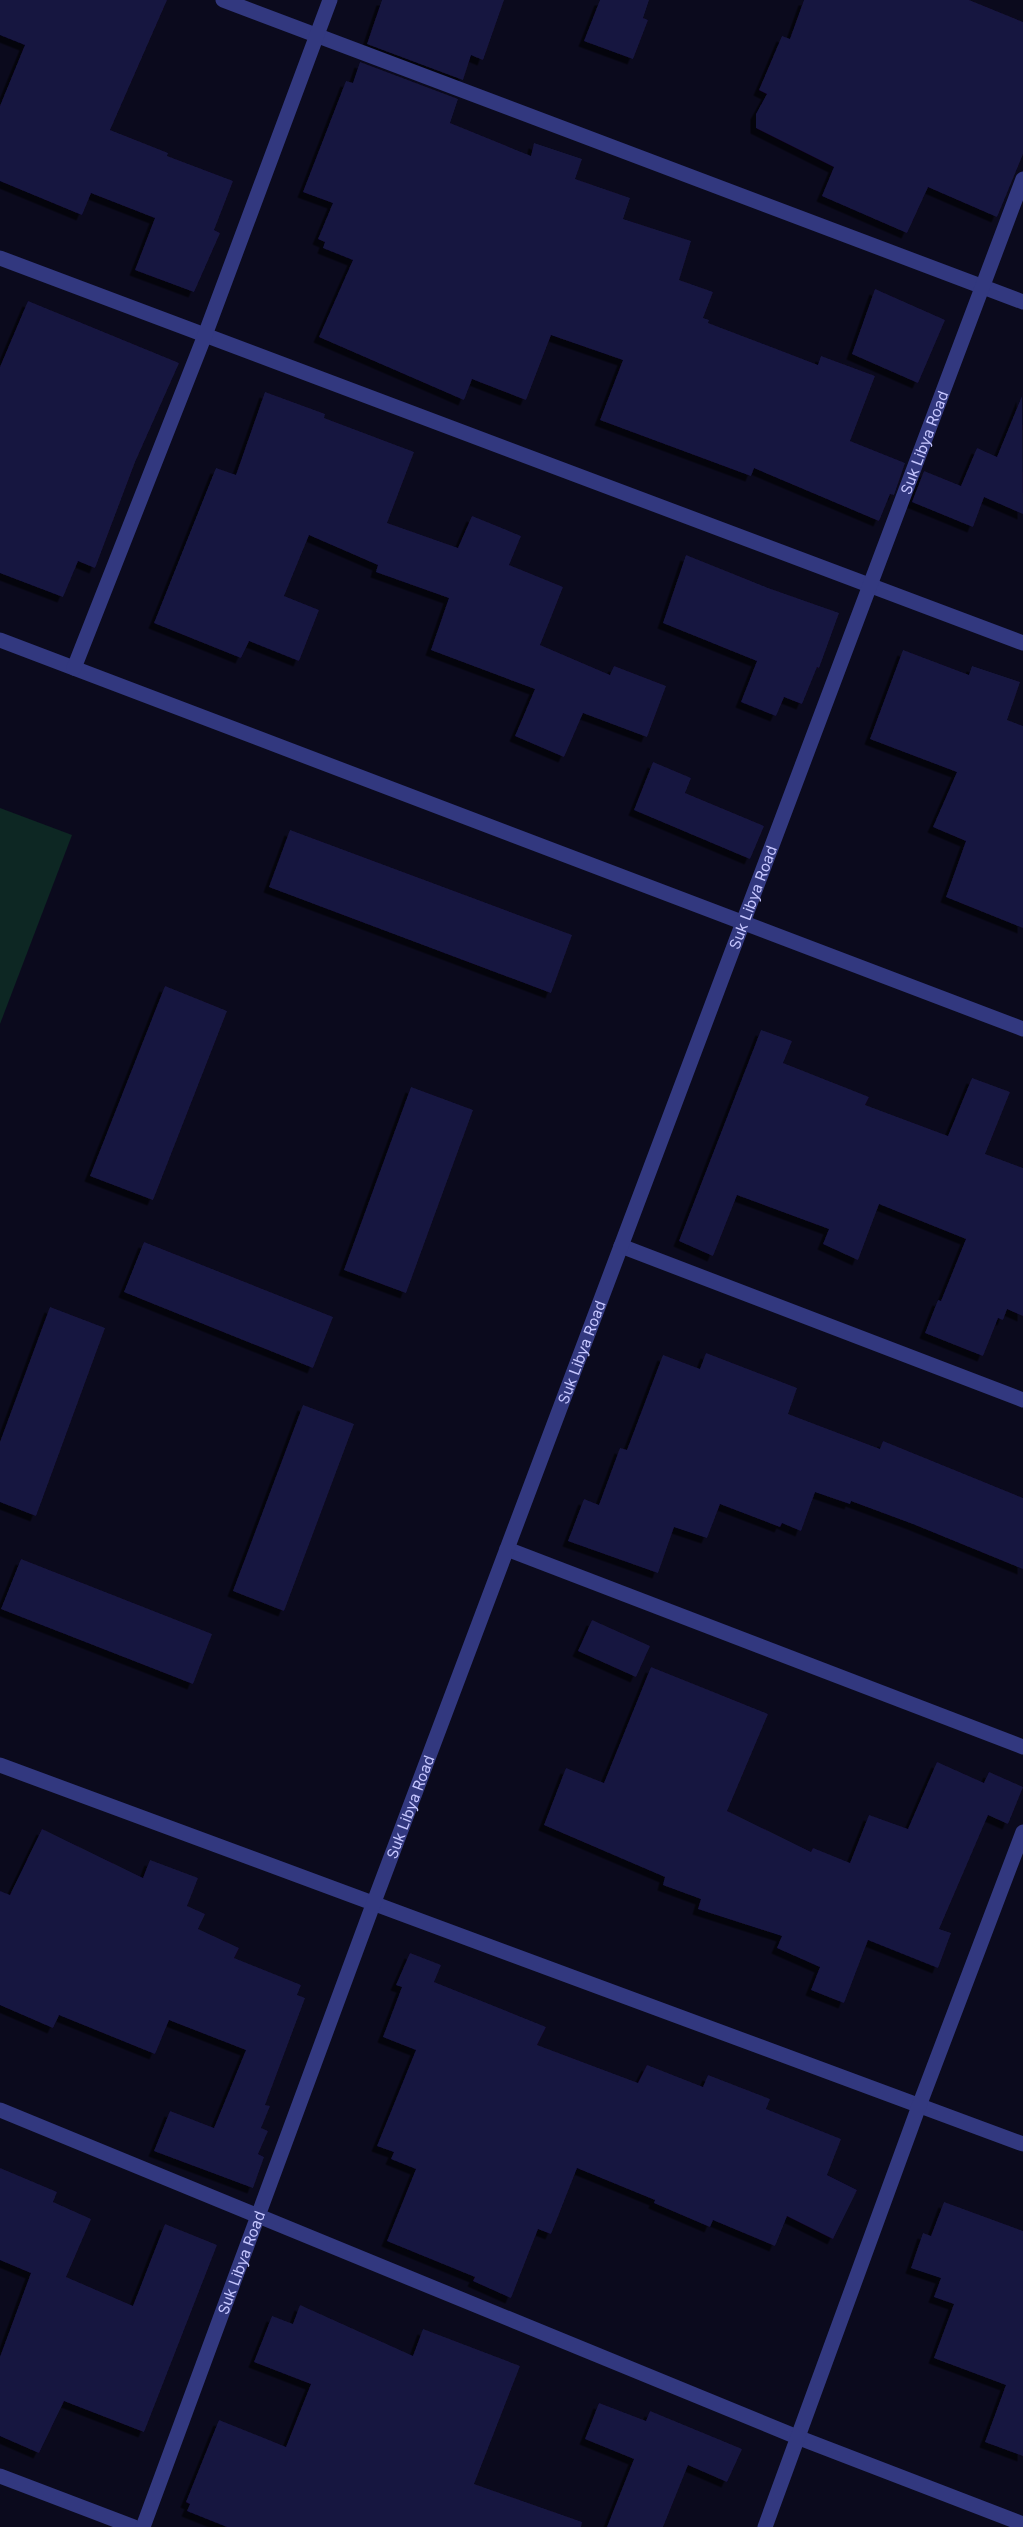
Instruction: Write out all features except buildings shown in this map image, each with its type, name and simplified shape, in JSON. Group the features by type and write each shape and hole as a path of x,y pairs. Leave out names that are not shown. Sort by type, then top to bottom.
{"street":[{"path":"223,0 1023,302"},
{"path":"74,668 205,335 330,0"},
{"name":"Suk Libya Road","path":"142,2527 374,1902 1023,179"},
{"path":"0,258 1023,643"},
{"path":"0,640 1023,1029"},
{"path":"621,1246 1023,1400"},
{"path":"507,1549 1023,1747"},
{"path":"0,1765 1023,2144"},
{"path":"765,2527 919,2106 1023,1832"},
{"path":"0,2110 798,2437 1023,2524"},
{"path":"0,2476 134,2527"}],"green space":[{"path":"0,808 72,835 0,1024"}]}
